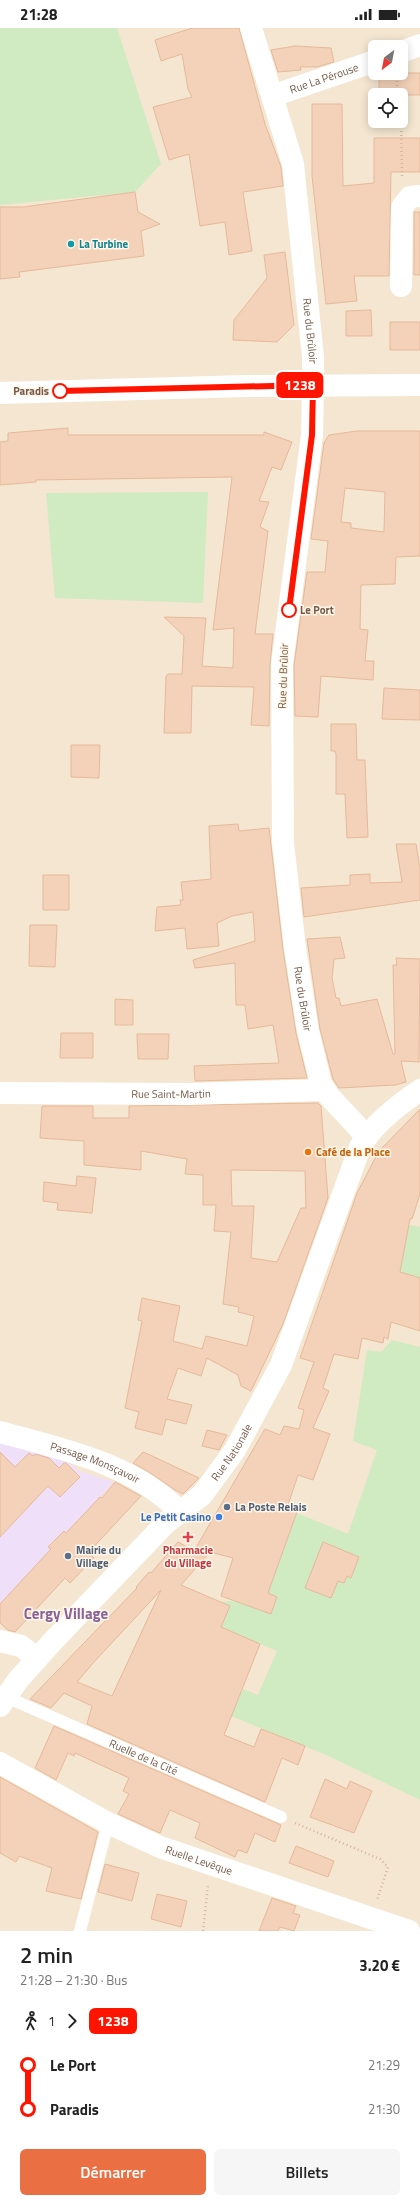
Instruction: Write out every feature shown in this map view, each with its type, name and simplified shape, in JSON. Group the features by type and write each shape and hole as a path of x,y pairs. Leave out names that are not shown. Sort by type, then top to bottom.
{"street":[{"name":"Rue du Brûloir","path":"251,28 293,164 312,351 312,435 282,664 281,811 286,881 308,1031 330,1096"},
{"path":"408,49 420,45"},
{"name":"Rue La Pérouse","path":"272,96 368,63"},
{"path":"401,286 402,210 414,197"},
{"path":"0,393 313,385 420,385"},
{"name":"Rue Saint-Martin","path":"0,1093 330,1096"},
{"path":"330,1096 367,1137"},
{"name":"Rue Nationale","path":"3,1701 37,1658 166,1523 181,1513 202,1495 218,1475 270,1388 297,1326 355,1157 367,1137 412,1096"},
{"name":"Passage Monsçavoir","path":"0,1432 81,1455 116,1470 156,1491 181,1513"},
{"path":"0,1641 21,1646 37,1658"},
{"name":"Ruelle Levêque","path":"0,1763 108,1823 160,1847 409,1931"}],"lane":[{"name":"Ruelle de la Cité","path":"3,1701 281,1817"},
{"path":"80,1931 108,1823"}],"path":[{"path":"401,128 402,190 414,197"},
{"path":"281,1817 380,1859 388,1867 371,1918"},
{"path":"203,1931 211,1864"}],"shaded area":[{"path":"0,28 420,28 420,1564 326,1755 420,1800 420,1931 0,1931"},
{"path":"0,1439 70,1463 79,1471 114,1482 66,1533 64,1531 59,1541 56,1538 48,1546 51,1549 0,1604"}],"green space":[{"path":"0,28 117,28 161,164 135,192 0,205"},
{"path":"208,492 203,603 55,598 46,493"},
{"path":"409,1225 420,1227 420,1278 379,1266"},
{"path":"392,1340 420,1347 420,1800 326,1755 231,1716 243,1689 258,1695 277,1651 221,1628 224,1620 215,1615 220,1602 233,1601 271,1614 277,1597 268,1593 297,1513 348,1534 377,1450 353,1441 367,1350 381,1352","holes":["323,1542 359,1557 351,1578 347,1576 344,1583 338,1581"]}],"building":[{"path":"192,28 239,28 265,124 281,167 283,186 243,192 252,251 229,255 225,222 200,226 189,154 169,160 153,107 192,97 188,89 182,54 161,61 155,40"},
{"path":"295,46 331,48 334,62 317,67 300,67 301,70 278,72 271,50"},
{"path":"408,73 420,73 420,95 408,95 408,88 379,88 379,80 408,80"},
{"path":"312,104 342,104 343,186 374,183 374,138 420,138 420,172 391,172 389,276 354,276 357,301 326,304 312,176"},
{"name":"La Turbine","path":"135,192 138,212 160,224 141,231 144,256 19,272 20,277 0,279 0,207 23,207"},
{"path":"414,212 420,212 420,275 414,275"},
{"path":"285,252 294,325 277,342 233,340 234,320 267,278 264,255"},
{"path":"371,310 372,336 346,336 346,311"},
{"path":"390,322 420,322 420,350 390,350"},
{"path":"68,428 68,435 264,435 264,432 292,442 281,470 272,467 259,501 269,502 260,527 268,531 255,634 273,634 270,664 269,726 251,725 254,687 192,686 191,733 164,733 166,676 168,674 182,674 184,636 164,617 206,618 202,666 233,668 234,628 213,630 232,477 36,480 36,482 0,485 0,442 8,441 8,433"},
{"path":"357,431 420,431 420,556 396,557 395,584 361,585 360,629 368,630 365,661 374,661 373,680 321,676 318,717 295,716 294,665 307,572 325,572 328,541 311,539 324,443 329,435","holes":["345,488 385,492 384,532 351,528 351,523 341,522"]},
{"path":"384,688 420,690 420,720 382,719"},
{"path":"331,724 356,724 357,760 365,760 368,837 347,838 345,794 336,794 336,754 335,751 331,751"},
{"path":"71,745 100,745 99,778 71,777"},
{"path":"238,824 239,831 269,828 283,950 296,1033 307,1078 195,1081 194,1066 279,1063 273,1025 248,1029 245,1005 236,1005 235,963 195,968 193,960 255,941 253,912 232,916 217,923 219,946 187,949 185,928 155,931 157,907 181,905 180,900 183,900 181,882 211,879 209,826"},
{"path":"396,844 416,844 420,868 420,900 304,917 301,888 350,885 350,875 370,874 370,883 402,882"},
{"path":"43,875 69,875 69,910 43,910"},
{"path":"30,925 57,925 55,967 29,966"},
{"path":"340,937 345,958 334,959 332,978 336,998 339,998 341,1006 377,999 393,1054 395,1054 393,965 397,965 396,958 420,959 419,1062 401,1061 406,1082 395,1085 339,1088 333,1079 320,1029 307,939"},
{"path":"115,999 133,1000 133,1025 115,1025"},
{"path":"61,1033 93,1033 93,1058 60,1058"},
{"path":"137,1034 169,1034 168,1059 138,1059"},
{"path":"318,1103 321,1106 328,1198 283,1324 251,1391 241,1386 238,1375 207,1358 201,1376 178,1368 167,1399 192,1405 186,1424 166,1419 162,1435 135,1428 139,1412 125,1408 142,1321 138,1320 142,1298 180,1306 173,1341 202,1349 206,1336 247,1346 254,1316 238,1312 239,1307 223,1304 231,1232 214,1231 216,1205 203,1205 203,1175 185,1174 187,1159 141,1151 141,1170 84,1165 84,1141 40,1138 42,1106 93,1106 93,1118 129,1118 129,1106","holes":["231,1170 305,1171 306,1208 301,1208 277,1262 251,1258 254,1206 232,1206"]},
{"path":"420,1109 420,1194 412,1219 410,1219 400,1272 420,1278 420,1331 391,1322 388,1339 384,1337 383,1343 362,1338 358,1359 334,1354 323,1388 329,1391 313,1428 330,1434 313,1480 298,1475 287,1508 297,1512 268,1593 277,1597 271,1614 221,1596 233,1558 210,1552 181,1585 230,1606 221,1627 260,1644 224,1735 254,1747 261,1729 305,1746 298,1765 282,1758 265,1802 87,1724 92,1706 64,1693 51,1708 30,1699 137,1588 136,1587 149,1572 151,1573 178,1542 194,1551 265,1429 280,1435 284,1426 299,1429 304,1410 298,1408 314,1362 300,1358 357,1193 379,1151","holes":["161,1590 112,1696 77,1682"]},
{"path":"77,1176 96,1178 92,1213 57,1210 58,1203 43,1201 44,1182 76,1186"},
{"path":"207,1430 227,1435 219,1450 202,1446"},
{"path":"0,1452 15,1467 29,1453 33,1456 35,1454 49,1458 59,1468 66,1463 80,1477 60,1497 48,1486 0,1537"},
{"path":"143,1452 199,1478 183,1494 133,1463"},
{"name":"Mairie du Village","path":"115,1482 141,1496 88,1553 94,1558 70,1583 65,1578 15,1632 8,1630 0,1623 0,1604 51,1549 48,1547 64,1531 66,1533 100,1497 102,1498"},
{"path":"323,1542 359,1557 351,1578 347,1576 344,1583 338,1581 331,1598 305,1588"},
{"path":"54,1726 281,1825 275,1842 255,1833 247,1853 238,1850 235,1857 195,1838 200,1823 170,1810 160,1833 118,1814 129,1794 123,1791 129,1778 75,1753 74,1756 68,1753 56,1780 35,1768"},
{"path":"0,1777 98,1832 81,1899 46,1891 52,1868 19,1856 16,1862 0,1853"},
{"path":"325,1779 347,1789 350,1781 372,1791 354,1833 310,1817"},
{"path":"296,1846 334,1861 328,1877 289,1863"},
{"path":"105,1864 139,1873 132,1901 98,1892"},
{"path":"157,1894 187,1901 181,1927 151,1919"},
{"path":"272,1898 296,1906 293,1913 300,1915 294,1931 280,1927 278,1931 259,1931"}],"bus line":[{"name":"1238","path":"60,391 313,385 314,415 312,435 289,610"}],"place":[{"name":"La Turbine","path":"71,244"},
{"name":"Paradis","path":"60,391"},
{"name":"Le Port","path":"289,610"},
{"name":"Café de la Place","path":"308,1152"},
{"name":"La Poste Relais","path":"227,1507"},
{"name":"Le Petit Casino","path":"219,1517"},
{"name":"Pharmacie du Village","path":"188,1537"},
{"name":"Mairie du Village","path":"68,1556"}],"district":[{"name":"Cergy Village","path":"66,1614"}]}
